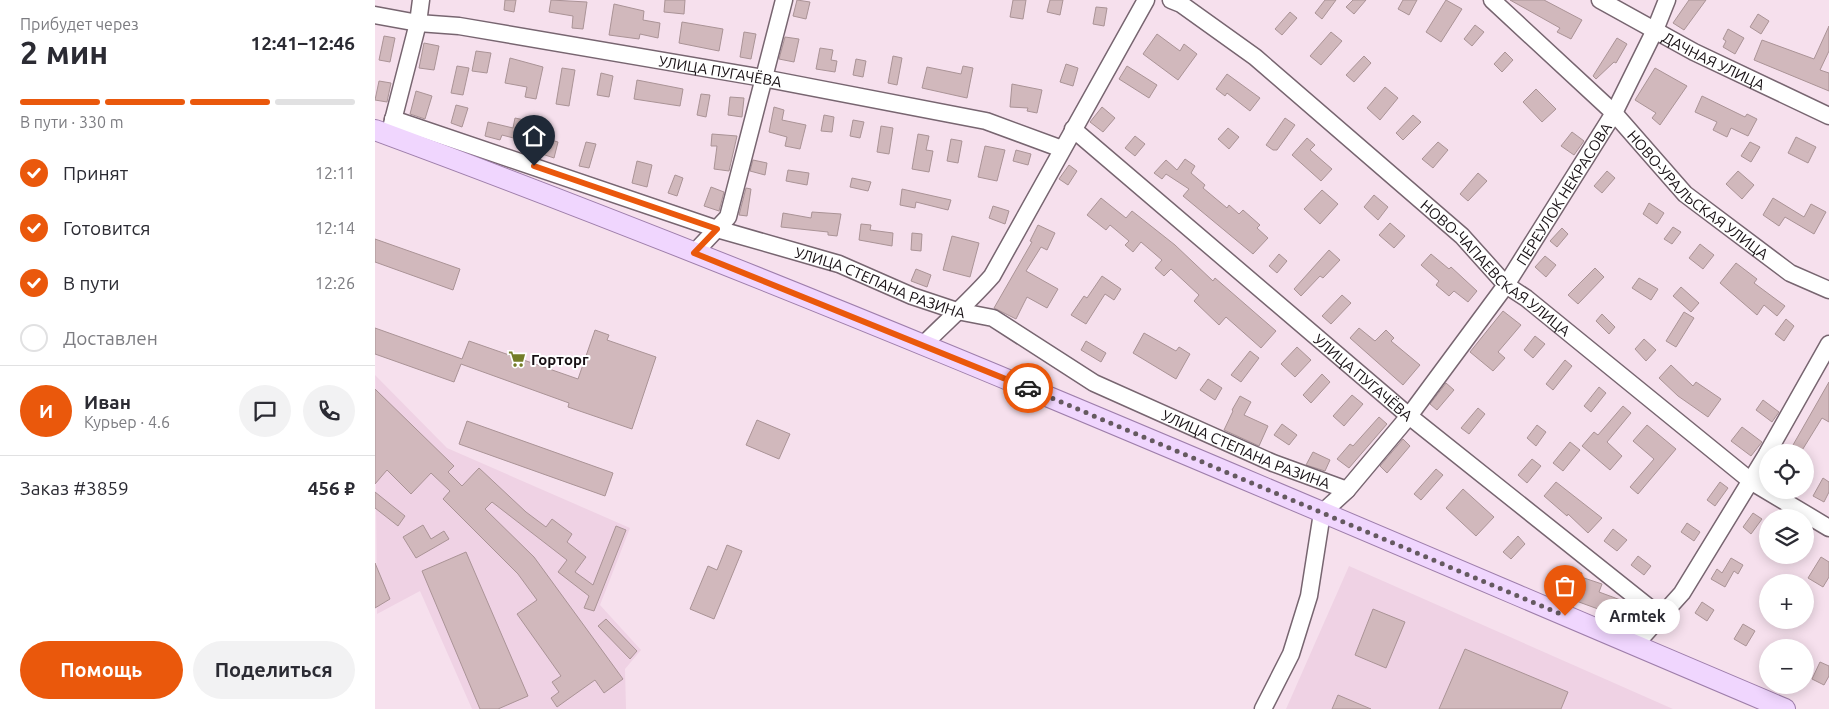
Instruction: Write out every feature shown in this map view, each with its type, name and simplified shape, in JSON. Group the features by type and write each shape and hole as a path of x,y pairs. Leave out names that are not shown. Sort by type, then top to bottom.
{"main road":[{"path":"386,128 923,346 1322,512 1785,709"}],"street":[{"path":"386,128 418,23 421,0"},
{"path":"694,253 728,217 783,0"},
{"path":"923,346 957,311 971,300 992,276 1146,0"},
{"name":"НОВО-ЧАПАЕВСКАЯ УЛИЦА","path":"1171,0 1181,4 1255,56 1462,236 1505,285 1526,298 1752,482 1829,528"},
{"name":"НОВО-УРАЛЬСКАЯ УЛИЦА","path":"1492,0 1614,113 1685,194 1790,273 1829,290"},
{"name":"ДАЧНАЯ УЛИЦА","path":"1599,0 1695,52 1829,116"},
{"name":"ПЕРЕУЛОК НЕКРАСОВА","path":"1322,512 1347,490 1409,416 1505,285 1614,113 1655,30 1667,0"},
{"name":"УЛИЦА ПУГАЧЁВА","path":"375,15 418,23 459,26 763,78 985,122 1062,149"},
{"name":"УЛИЦА СТЕПАНА РАЗИНА","path":"386,128 717,229 839,264 912,296 957,311 993,318 1094,383 1273,463 1347,490"},
{"name":"УЛИЦА ПУГАЧЁВА","path":"1073,129 1409,416 1661,617"},
{"path":"1773,444 1829,344"},
{"path":"1635,645 1682,593 1759,469"},
{"path":"1263,709 1291,654 1309,596 1322,512"}],"shaded area":[{"path":"375,375 447,448 630,528 600,605 641,650 625,669 626,709 472,709 420,591 377,614"},
{"path":"1349,566 1673,709 1286,709"}],"building":[{"path":"505,0 516,0 514,12 504,10"},
{"path":"551,0 587,2 583,29 572,28 573,16 549,12"},
{"path":"665,0 685,0 684,14 664,12"},
{"path":"797,0 810,2 806,19 793,16"},
{"path":"1013,0 1026,0 1023,19 1010,17"},
{"path":"1050,0 1063,0 1060,15 1047,12"},
{"path":"1325,0 1336,0 1322,19 1315,13"},
{"path":"1353,0 1366,0 1354,14 1346,7"},
{"path":"1403,0 1417,0 1409,15 1398,9"},
{"path":"1446,0 1462,9 1441,42 1426,32"},
{"path":"1510,0 1544,0 1582,20 1571,39 1557,32 1560,28"},
{"path":"1689,0 1706,0 1684,30 1673,23"},
{"path":"614,4 644,11 643,20 660,23 658,38 640,34 639,39 609,35"},
{"path":"1096,7 1107,8 1104,26 1093,24"},
{"path":"1290,12 1297,18 1282,35 1275,29"},
{"path":"1758,14 1769,21 1761,34 1750,27"},
{"path":"682,22 723,29 719,51 679,43"},
{"path":"1475,25 1484,32 1472,46 1464,39"},
{"path":"1829,26 1829,51 1820,70 1829,73 1829,91 1754,60 1762,40 1814,59"},
{"path":"1728,29 1744,38 1735,54 1723,47 1726,41 1723,39"},
{"path":"744,32 756,34 751,59 740,57"},
{"path":"1331,32 1342,41 1321,65 1310,56"},
{"path":"1157,34 1180,51 1184,44 1197,54 1178,80 1143,54"},
{"path":"384,36 395,38 390,62 379,60"},
{"path":"785,37 799,39 794,62 779,59"},
{"path":"1617,38 1627,44 1616,63 1614,62 1596,79 1593,76"},
{"path":"424,43 439,46 434,70 419,68"},
{"path":"820,48 833,50 831,60 837,61 835,72 816,69"},
{"path":"476,51 491,53 487,73 472,71"},
{"path":"1505,52 1513,60 1502,72 1494,64"},
{"path":"893,56 902,58 897,85 888,83"},
{"path":"1364,56 1371,63 1354,82 1346,75"},
{"path":"510,58 543,67 536,99 525,97 527,87 505,83"},
{"path":"856,59 866,61 863,77 853,75"},
{"path":"1066,64 1078,68 1073,86 1060,82"},
{"path":"457,66 469,68 463,95 451,93"},
{"path":"963,66 973,68 967,98 922,88 927,67 961,74"},
{"path":"1127,66 1157,85 1149,98 1119,79"},
{"path":"562,68 575,70 569,106 556,104"},
{"path":"1655,68 1687,86 1660,125 1652,118 1656,113 1635,100"},
{"path":"601,73 613,76 609,97 597,95"},
{"path":"1227,74 1260,98 1250,111 1227,93 1225,96 1216,89"},
{"path":"637,80 683,89 680,106 634,99"},
{"path":"379,81 391,83 387,102 375,100"},
{"path":"1012,84 1042,90 1037,113 1027,111 1028,108 1010,107"},
{"path":"1385,87 1398,98 1380,120 1367,108"},
{"path":"1536,89 1556,109 1542,122 1523,102"},
{"path":"416,91 432,96 425,119 410,114"},
{"path":"701,94 710,95 706,117 697,115"},
{"path":"1702,96 1745,117 1747,114 1757,119 1748,136 1731,128 1727,137 1713,130 1717,122 1695,112"},
{"path":"730,97 744,98 742,117 728,115"},
{"path":"456,105 468,108 462,127 451,123"},
{"path":"774,107 784,110 782,120 806,125 800,149 785,146 787,137 769,132"},
{"path":"1102,107 1115,118 1103,132 1090,122"},
{"path":"824,115 834,117 832,132 821,131"},
{"path":"1413,115 1421,122 1403,140 1396,133"},
{"path":"515,118 529,121 525,141 502,135 500,140 485,136 488,122 513,128"},
{"path":"1285,118 1295,125 1277,150 1273,150 1266,145"},
{"path":"853,120 864,122 860,138 850,136"},
{"path":"881,126 893,128 889,154 877,152"},
{"path":"1228,128 1239,137 1229,149 1218,139"},
{"path":"1572,132 1584,141 1574,155 1561,146"},
{"path":"712,134 737,136 729,171 714,169 717,146 711,146"},
{"path":"918,134 929,136 926,150 933,151 929,172 912,169"},
{"path":"1135,136 1145,144 1135,156 1125,148"},
{"path":"1796,137 1816,147 1808,163 1788,153"},
{"path":"1307,138 1315,145 1310,150 1332,169 1321,181 1292,155"},
{"path":"547,139 558,142 554,158 542,154"},
{"path":"951,139 962,141 958,163 947,161"},
{"path":"586,142 596,144 589,168 579,166"},
{"path":"1438,142 1448,150 1433,168 1422,159"},
{"path":"1750,142 1760,147 1751,162 1741,156"},
{"path":"985,146 1005,150 997,181 978,177"},
{"path":"1016,150 1031,154 1028,165 1013,161"},
{"path":"1185,159 1195,166 1191,173 1205,185 1203,188 1227,208 1229,205 1239,214 1243,210 1260,225 1257,228 1268,238 1253,254 1183,196 1189,189 1166,174 1162,179 1154,173 1166,160 1177,170"},
{"path":"753,160 767,163 765,175 750,171"},
{"path":"637,161 652,165 647,187 632,183"},
{"path":"1069,165 1077,171 1068,185 1059,179"},
{"path":"788,170 809,173 807,185 786,181"},
{"path":"1607,171 1615,178 1602,193 1594,186"},
{"path":"1738,171 1754,185 1742,199 1726,184"},
{"path":"1478,173 1487,181 1468,201 1460,194"},
{"path":"675,175 683,178 677,196 668,193"},
{"path":"852,178 871,182 868,191 850,187"},
{"path":"711,187 724,192 719,211 704,206"},
{"path":"746,188 751,189 747,216 739,215"},
{"path":"902,189 951,200 948,210 916,202 915,208 900,205"},
{"path":"1322,190 1338,204 1320,224 1304,209"},
{"path":"1374,195 1388,207 1378,220 1364,207"},
{"path":"1101,198 1126,218 1132,211 1175,245 1213,281 1215,278 1276,331 1261,348 1226,317 1219,325 1194,301 1199,295 1171,269 1164,276 1155,268 1162,260 1141,242 1133,252 1125,245 1129,241 1110,225 1106,230 1087,215"},
{"path":"1773,198 1804,217 1811,204 1826,212 1814,234 1785,217 1779,226 1763,215"},
{"path":"1649,203 1664,213 1657,224 1643,214"},
{"path":"993,206 1009,211 1005,224 989,218"},
{"path":"812,212 841,214 837,236 828,235 828,232 781,227 783,213 811,218"},
{"path":"1390,223 1405,236 1394,248 1379,235"},
{"path":"861,224 871,225 870,230 893,233 892,246 859,240"},
{"path":"1038,225 1055,233 1047,250 1041,247 1026,271 1058,289 1047,308 1027,297 1016,319 994,308 1032,242 1030,241"},
{"path":"1673,227 1681,232 1672,244 1664,239"},
{"path":"1562,228 1568,234 1557,247 1550,241"},
{"path":"912,233 922,234 921,251 911,250"},
{"path":"952,236 979,243 970,277 943,270"},
{"path":"375,239 460,269 453,290 375,262"},
{"path":"1700,244 1714,255 1703,269 1689,258"},
{"path":"1329,250 1340,260 1323,278 1320,276 1301,296 1294,289"},
{"path":"1279,254 1287,261 1277,273 1269,266"},
{"path":"1431,254 1449,269 1451,267 1477,291 1468,302 1454,291 1449,296 1436,285 1439,281 1421,265"},
{"path":"1545,256 1556,265 1546,277 1535,267"},
{"path":"1736,263 1757,279 1754,283 1785,306 1777,316 1764,305 1757,315 1720,283"},
{"path":"1595,268 1604,277 1578,304 1568,295"},
{"path":"916,269 931,275 927,287 911,281"},
{"path":"1102,276 1121,289 1114,300 1105,294 1086,324 1071,315 1084,296 1087,298"},
{"path":"1639,278 1658,289 1651,300 1632,288"},
{"path":"1681,287 1699,303 1691,312 1673,296"},
{"path":"1342,295 1351,303 1331,324 1322,316"},
{"path":"1503,311 1521,325 1498,352 1505,358 1493,371 1470,352"},
{"path":"1684,312 1694,318 1676,347 1666,341"},
{"path":"1602,314 1615,327 1609,334 1596,321"},
{"path":"1786,319 1794,326 1784,341 1775,334"},
{"path":"375,328 462,359 469,341 578,379 595,330 609,335 607,340 656,357 632,429 568,407 569,403 461,364 454,382 375,354"},
{"path":"1359,328 1375,341 1386,330 1394,338 1391,341 1420,365 1403,385 1350,338"},
{"path":"1144,333 1176,351 1179,347 1190,354 1176,379 1133,353"},
{"path":"1535,336 1545,344 1533,358 1524,350"},
{"path":"1644,339 1656,350 1646,361 1635,349"},
{"path":"1086,341 1106,353 1101,362 1081,350"},
{"path":"1297,347 1311,360 1295,377 1281,364"},
{"path":"1250,351 1259,358 1241,382 1231,375"},
{"path":"1565,360 1572,366 1553,390 1546,384"},
{"path":"1671,365 1693,386 1696,382 1721,399 1708,417 1678,396 1659,378"},
{"path":"1322,374 1330,382 1311,403 1303,395"},
{"path":"1208,379 1222,388 1215,400 1200,390"},
{"path":"1829,382 1829,422 1822,418 1806,444 1794,444"},
{"path":"1446,383 1454,390 1437,410 1430,404"},
{"path":"1599,387 1606,393 1591,412 1584,406"},
{"path":"375,389 454,466 448,472 462,486 479,468 526,512 546,527 552,519 572,534 567,542 586,557 575,572 593,585 616,526 626,530 594,611 584,608 589,596 558,572 567,560 492,502 485,509 534,557 623,679 604,693 595,680 557,707 551,698 559,692 552,682 561,676 517,614 537,600 518,574 443,499 450,491 431,473 411,494 387,470 375,484"},
{"path":"1352,395 1363,404 1344,426 1333,416"},
{"path":"1240,396 1251,402 1244,415 1268,426 1259,446 1224,430"},
{"path":"1763,400 1779,412 1772,422 1756,410"},
{"path":"1623,406 1631,413 1607,442 1622,456 1610,470 1582,446 1594,432 1598,435"},
{"path":"1478,408 1485,414 1469,434 1461,428"},
{"path":"1379,417 1387,424 1349,468 1337,459 1350,444 1353,446"},
{"path":"757,420 790,434 779,459 746,445"},
{"path":"467,421 613,473 605,496 459,444"},
{"path":"1282,424 1297,435 1289,445 1274,435"},
{"path":"1537,425 1546,432 1536,446 1527,438"},
{"path":"1647,425 1676,449 1638,494 1630,487 1654,459 1633,441"},
{"path":"1742,427 1762,442 1751,456 1731,441"},
{"path":"1403,439 1410,446 1387,473 1380,466"},
{"path":"1570,442 1580,450 1563,471 1553,463"},
{"path":"1313,452 1330,460 1325,471 1306,465"},
{"path":"1532,459 1541,466 1527,483 1518,475"},
{"path":"1436,469 1443,475 1421,500 1414,494"},
{"path":"1823,478 1829,482 1829,492 1824,502 1814,497"},
{"path":"1556,482 1602,518 1588,533 1568,514 1567,516 1544,496"},
{"path":"1720,482 1728,488 1715,506 1707,500"},
{"path":"1463,489 1494,517 1476,536 1446,508"},
{"path":"375,492 405,516 398,526 375,508"},
{"path":"1753,513 1759,517 1759,523 1751,534 1743,527"},
{"path":"1687,523 1700,532 1694,541 1681,532"},
{"path":"423,525 431,539 444,531 449,539 416,558 403,537"},
{"path":"1613,529 1627,540 1617,551 1604,541"},
{"path":"1518,536 1525,544 1511,559 1503,552"},
{"path":"727,545 742,551 714,619 690,609 708,566 717,570"},
{"path":"466,552 528,696 498,709 480,709 422,571"},
{"path":"1638,556 1651,566 1644,575 1631,565"},
{"path":"1821,557 1829,562 1829,577 1823,587 1814,582 1814,574 1810,574"},
{"path":"1731,558 1743,565 1738,574 1734,571 1725,587 1711,579 1717,569 1722,573"},
{"path":"375,563 390,599 375,608"},
{"path":"1567,568 1582,573 1581,577 1602,584 1599,592 1626,602 1620,617 1557,594"},
{"path":"1702,602 1714,610 1707,621 1695,613"},
{"path":"1373,609 1405,622 1386,668 1355,655"},
{"path":"606,619 637,651 630,659 598,626"},
{"path":"1743,624 1755,631 1746,646 1734,639"},
{"path":"1465,649 1568,692 1561,709 1439,709"},
{"path":"1820,662 1829,666 1829,676 1824,685 1814,680 1814,675"},
{"path":"1338,695 1371,709 1332,709"}],"way so far":[{"path":"1028,388 1565,616"}],"place":[{"name":"Горторг","path":"517,359"},
{"name":"Armtek","path":"1565,616"}],"route":[{"path":"534,166 717,229 694,253 1028,388"}]}
